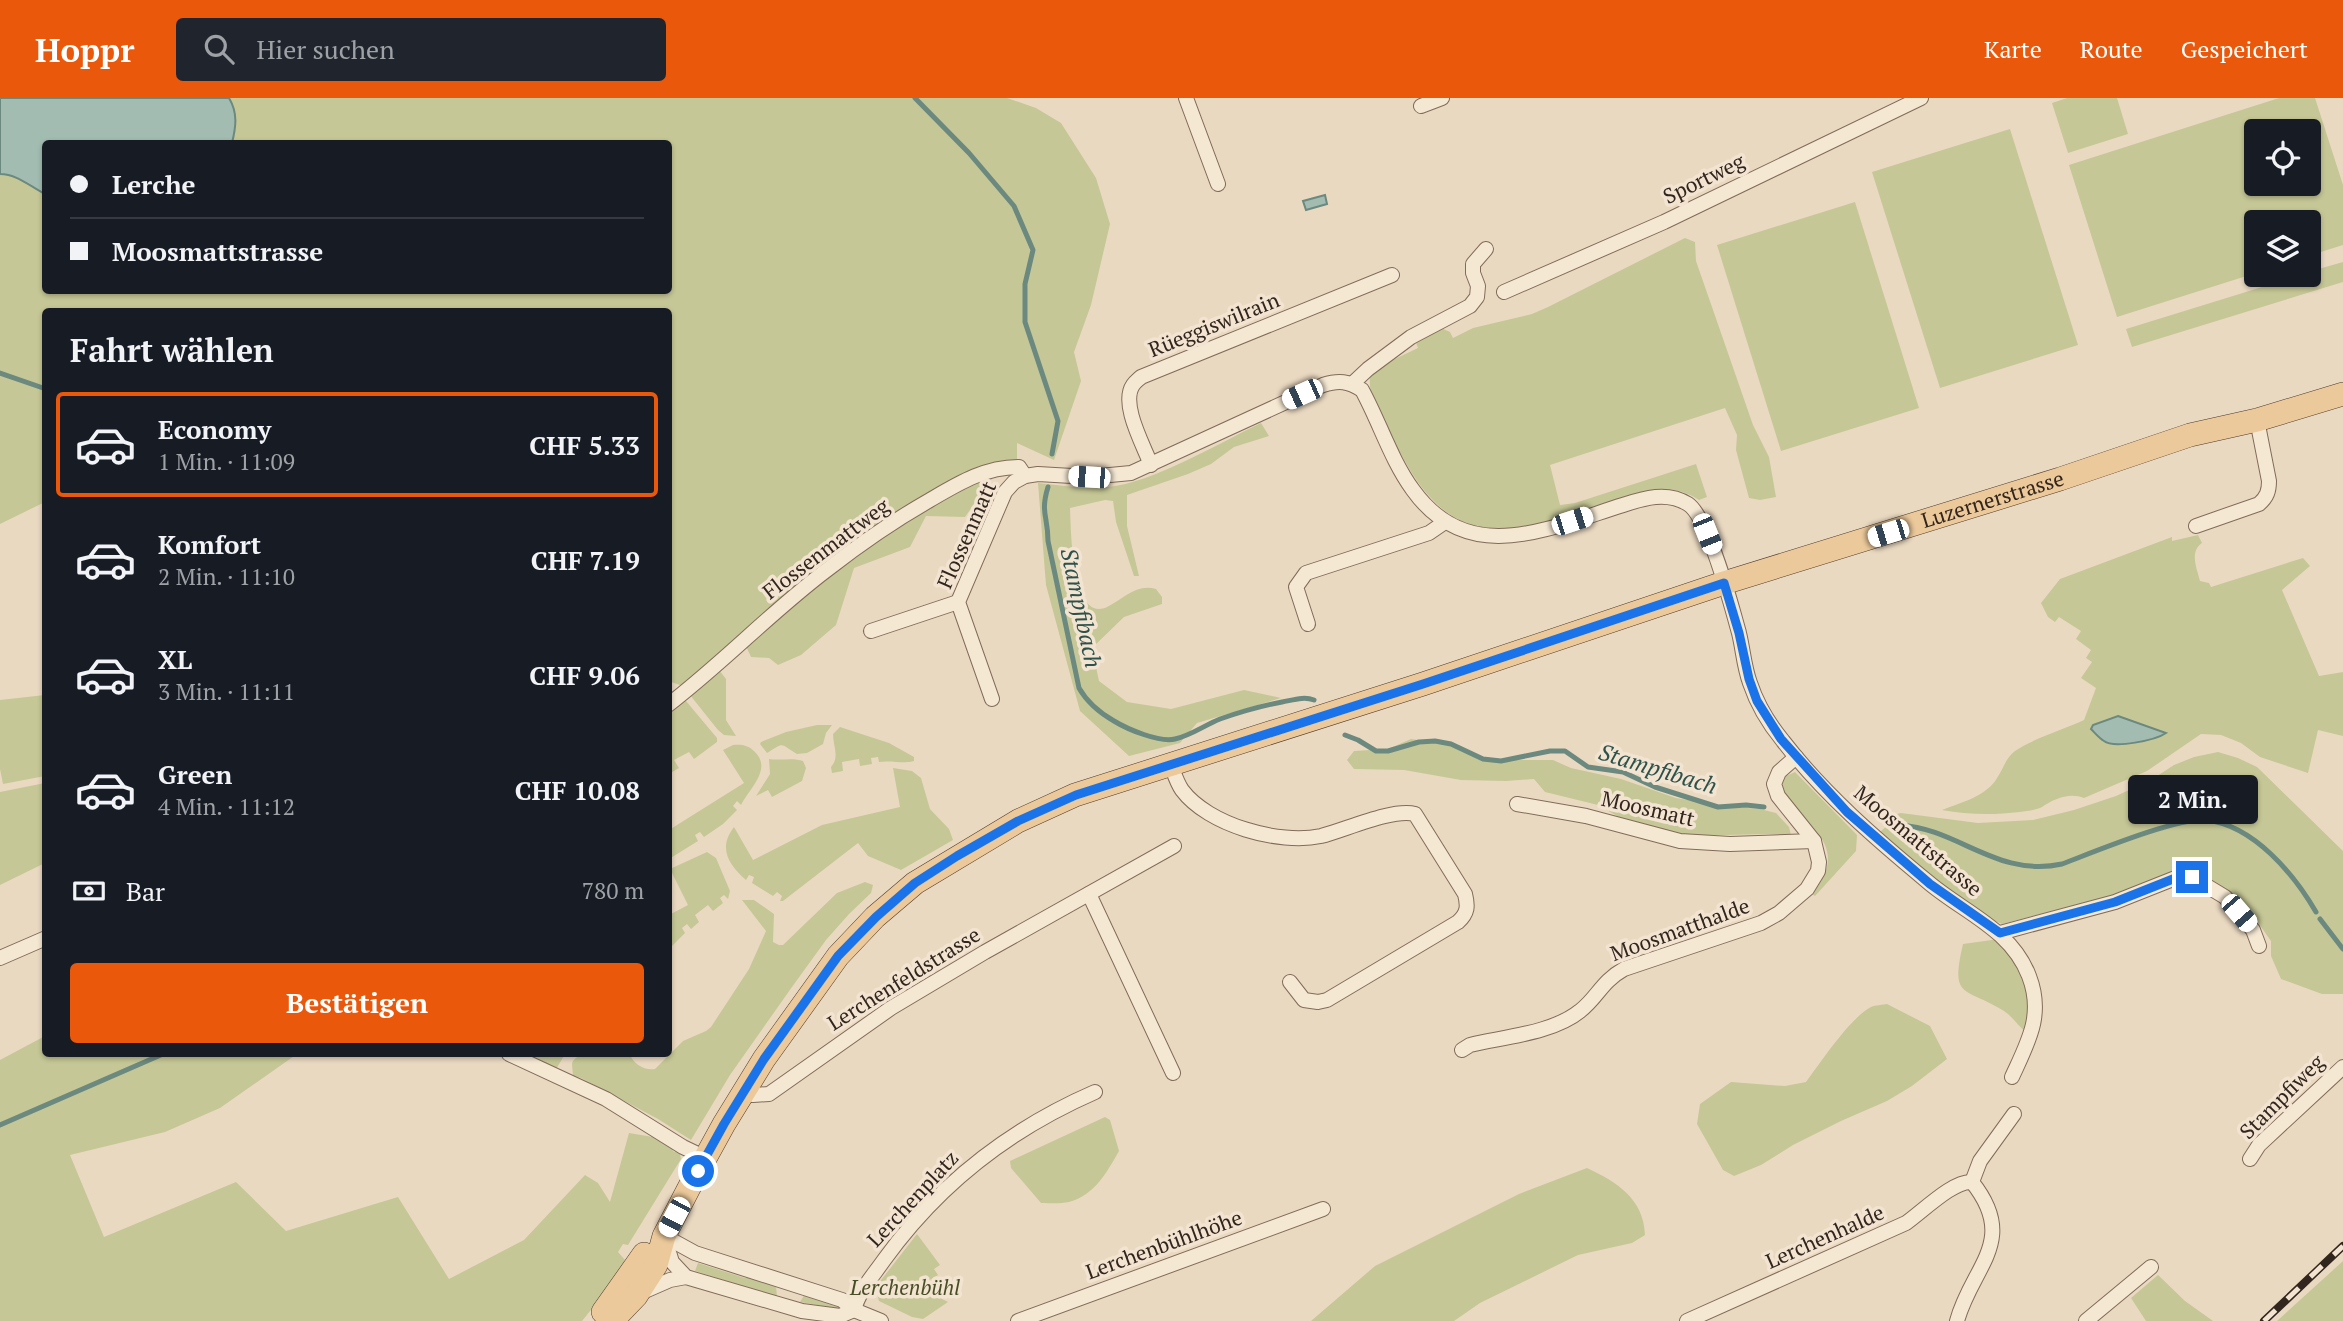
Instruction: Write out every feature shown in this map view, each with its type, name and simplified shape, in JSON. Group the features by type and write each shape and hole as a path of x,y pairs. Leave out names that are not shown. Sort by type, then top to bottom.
{"main road":[{"name":"Luzernerstrasse","path":"612,1321 636,1296 656,1265 664,1236 743,1092 838,956 876,917 915,883 963,852 1076,795 1423,684 1724,583 2060,479 2190,435 2257,420 2343,394"},
{"name":"Luzernerstrasse","path":"596,1321 643,1255 664,1236"}],"street":[{"path":"1186,98 1218,184"},
{"path":"1421,106 1443,98"},
{"name":"Sportweg","path":"1504,292 1664,222 1921,98"},
{"path":"1308,624 1296,587 1306,573 1429,533 1445,522 1414,492 1396,464 1362,390 1352,384 1367,369 1411,337 1470,306 1477,296 1478,286 1473,264 1486,249"},
{"name":"Rüeggiswilrain","path":"1152,465 1129,409 1128,398 1132,385 1141,377 1392,275"},
{"name":"Flossenmatt","path":"992,699 958,602 1004,492 1014,482 1025,476 1038,474 1089,477 1131,473 1323,385 1338,381 1352,384"},
{"path":"2196,526 2259,504 2266,499 2269,481 2257,420"},
{"name":"Flossenmattweg","path":"672,702 828,569 906,513 975,475 992,469 1019,467 1025,476"},
{"name":"Moosmattstrasse","path":"1445,522 1474,534 1517,536 1548,529 1647,497 1667,496 1689,504 1700,518 1724,583 1757,701 1781,739 1847,812 1930,884 2000,933"},
{"path":"871,631 958,602"},
{"path":"1796,757 1776,777 1775,790 1814,841"},
{"path":"1171,765 1181,788 1206,810 1233,824 1270,836 1319,836 1398,813 1415,814 1465,894 1468,906 1465,916 1458,922 1326,1000 1304,1000 1290,982"},
{"name":"Moosmatt","path":"1517,804 1586,816 1680,841 1730,844 1814,841"},
{"name":"Moosmatthalde","path":"1462,1050 1470,1045 1563,1023 1582,1010 1611,977 1624,969 1761,923 1779,913 1799,898 1813,880 1819,862 1814,841"},
{"name":"Lerchenfeldstrasse","path":"743,1092 753,1095 769,1094 891,1008 1174,846"},
{"path":"2012,1077 2032,1033 2035,1007 2029,975 2000,933 2115,902 2178,877 2192,877 2225,897 2253,930 2259,946"},
{"path":"1089,894 1173,1073"},
{"path":"0,958 42,940"},
{"path":"515,1057 606,1099 683,1147 706,1158"},
{"name":"Stampfiweg","path":"2250,1158 2259,1145 2343,1067"},
{"name":"Lerchenplatz","path":"855,1310 858,1295 895,1245 934,1200 978,1160 1057,1109 1095,1092"},
{"path":"1957,1321 1993,1242 1992,1224 1981,1194 1972,1182 1980,1161 2014,1114"},
{"name":"Lerchenhalde","path":"1688,1321 1906,1223 1927,1209 1952,1186 1964,1181 1972,1182"},
{"name":"Lerchenbühlhöhe","path":"1018,1321 1324,1209"},
{"path":"664,1236 672,1262 686,1277 782,1314 840,1316 855,1310"},
{"path":"664,1236 695,1253 842,1300 855,1310 881,1321"},
{"path":"2086,1321 2151,1267"},
{"path":"636,1296 662,1283 686,1277"}],"green space":[{"path":"0,98 1007,98 1036,108 1061,123 1096,178 1110,224 1091,305 1074,352 1081,381 1054,460 1017,443 1017,463 979,468 952,479 919,499 683,686 672,682 672,308 42,308 42,503 0,524"},
{"path":"2067,98 2117,98 2128,134 2068,153 2052,103"},
{"path":"2279,98 2315,98 2343,185 2343,245 2321,252 2321,210 2244,210 2244,277 2117,317 2069,165"},
{"path":"2010,129 2078,345 1940,388 1872,172"},
{"path":"1855,202 1919,408 1781,451 1717,245"},
{"path":"1685,238 1695,242 1696,261 1753,425 1769,457 1776,497 1760,500 1749,498 1736,450 1737,435 1725,408 1550,465 1560,505 1575,503 1696,464 1707,497 1699,500 1679,491 1659,489 1552,520 1523,527 1496,529 1471,525 1447,512 1424,490 1381,418 1370,387 1370,378 1378,367 1418,348 1415,340 1441,328 1450,332 1453,338 1473,328 1532,314"},
{"path":"2343,262 2343,282 2132,347 2126,329 2262,287 2321,287 2321,268"},
{"path":"1261,423 1269,436 1234,447 1211,464 1188,474 1127,495 1127,526 1139,576 1134,576 1116,522 1113,501 1105,500 1070,508 1075,571 1086,601 1095,608 1107,607 1143,588 1156,589 1162,597 1162,604 1124,617 1092,648 1099,681 1127,702 1171,709 1244,690 1281,698 1197,723 1180,743 1129,756 1080,711 1046,585 1038,483 1091,488 1125,484 1165,470"},
{"path":"996,473 965,517 926,516 910,547 854,568 836,625 801,655 778,665 769,658 751,657 746,646 780,614 850,559 914,514"},
{"path":"2198,535 2202,543 2196,551 2196,566 2200,581 2209,583 2211,587 2303,558 2310,566 2282,590 2319,676 2343,672 2343,736 2318,730 2308,773 2260,757 2241,743 2221,735 2201,734 2147,771 2084,798 2067,796 2037,809 2010,813 1971,814 1942,810 1987,790 2015,751 2084,720 2096,688 2081,678 2092,662 2086,658 2091,650 2076,639 2081,631 2059,617 2055,622 2048,617 2041,603 2060,579 2172,537 2172,541"},
{"path":"719,670 726,679 726,720 736,736 724,735 718,730 690,695"},
{"path":"42,695 42,777 3,784 0,769 0,700"},
{"path":"682,700 686,701 717,738 717,742 694,759 689,752 674,760 679,768 672,772 672,708"},
{"path":"817,725 832,725 823,744 807,753 797,754 782,745 767,753 760,744 786,732"},
{"path":"840,727 889,743 914,757 914,761 879,762 878,757 871,758 872,764 860,766 859,759 842,762 843,771 832,773 831,767 836,755 833,734"},
{"path":"1411,739 1447,744 1490,760 1553,760 1571,768 1621,779 1676,798 1776,813 1789,827 1791,835 1683,836 1624,820 1598,805 1545,792 1534,779 1461,780 1404,770 1354,769 1347,760 1354,751 1388,749"},
{"path":"733,745 742,745 754,751 761,764 758,778 741,805 737,801 733,806 737,810 723,824 704,837 700,832 695,835 698,841 672,857 672,828 744,783 723,750"},
{"path":"2218,752 2257,767 2343,851 2343,994 2322,994 2281,979 2271,956 2271,941 2259,924 2233,900 2194,875 2002,924 1928,878 1880,832 1890,823 1885,817 1901,813 1978,823 2033,820 2116,796 2151,780 2174,765"},
{"path":"769,759 803,761 806,768 802,781 772,797 768,790 756,796 770,774"},
{"path":"893,768 912,771 921,778 930,809 949,829 953,840 901,870 868,856 858,843 783,901 780,901 782,896 777,892 773,896 752,883 754,877 749,875 746,880 730,862 726,849 734,827 753,860 822,825 900,807"},
{"path":"1795,772 1857,835 1856,851 1815,896 1812,894 1823,878 1828,864 1827,851 1815,829 1784,793 1784,777"},
{"path":"42,784 42,864 0,885 0,792"},
{"path":"707,852 716,858 730,891 728,899 724,895 720,898 723,903 713,911 708,905 695,915 699,922 691,929 687,924 682,928 685,933 672,946 672,913 688,905 672,868"},
{"path":"865,882 873,885 871,893 826,940 730,1075 691,1140 658,1119 573,1076 572,1064 578,1057 632,1057 640,1066 655,1069 667,1057 672,1057 672,1052 683,1041 711,1027 749,969 766,931 742,900 754,900 774,914 773,942 783,945 837,893"},
{"path":"1999,939 2022,969 2034,1009 2028,1034 2004,1011 1970,994 1960,983 1959,962 1963,944"},
{"path":"1887,1004 1930,1026 1947,1059 1887,1101 1793,1145 1761,1165 1734,1176 1723,1170 1697,1124 1700,1104 1731,1082 1785,1086 1806,1082 1854,1021 1871,1007"},
{"path":"42,1038 42,1057 293,1057 220,1108 165,1132 70,1155 104,1237 236,1182 286,1231 398,1197 449,1279 524,1240 585,1175 598,1183 610,1202 629,1133 653,1137 673,1147 681,1159 628,1245 623,1244 618,1252 625,1260 607,1290 582,1321 0,1321 0,1060"},
{"path":"524,1057 563,1057 555,1071"},
{"path":"1105,1117 1110,1120 1119,1151 1105,1175 1078,1199 1066,1203 1041,1203 1011,1168 1010,1161"},
{"path":"1587,1168 1609,1179 1627,1193 1640,1211 1645,1235 1632,1243 1578,1255 1480,1303 1454,1321 1311,1321 1375,1266 1519,1194"},
{"name":"Lerchenbühl","path":"917,1234 940,1265 934,1269 938,1275 928,1281 932,1294 948,1302 923,1319 912,1317 879,1301 877,1293 878,1284"},
{"path":"2343,1261 2343,1321 2277,1321"},
{"path":"698,1263 745,1278 757,1278 776,1286 777,1297 695,1271"},
{"path":"2158,1275 2185,1301 2213,1321 2146,1321 2131,1298"},
{"path":"805,1294 842,1306 840,1309 800,1302"}],"shaded area":[{"path":"0,98 229,98 232,104 235,115 232,140 42,140 42,192 18,178 0,174"},
{"path":"1325,195 1327,204 1306,210 1303,201"},
{"path":"2118,716 2166,733 2145,741 2116,744 2104,741 2091,729 2093,725"}],"waterway":[{"name":"Stampfibach","path":"915,98 969,153 1014,206 1033,250 1025,284 1025,322 1058,421 1052,454"},
{"path":"0,373 42,388"},
{"name":"Stampfibach","path":"1048,487 1044,509 1048,541 1079,688 1099,711 1135,731 1169,740 1251,709 1298,699 1314,700"},
{"name":"Stampfibach","path":"1345,735 1376,751 1435,741 1451,744 1483,759 1501,761 1550,751 1565,751 1588,767 1623,772 1655,787 1718,807 1764,807"},
{"name":"Stampfibach","path":"1900,825 1921,828 1998,859 2039,867 2062,864 2136,836 2177,824 2207,820 2241,832 2271,854 2296,882 2316,912"},
{"name":"Stampfibach","path":"2320,919 2343,949"},
{"path":"0,1125 156,1057"}],"railway":[{"path":"2264,1321 2343,1246"}],"route":[{"path":"698,1171 764,1059 797,1011 854,938 915,883 1018,821 1076,795 1126,778 1423,684 1724,583 1757,701 1781,739 1847,812 1930,884 2000,933 2115,902 2178,877 2192,877"}]}
